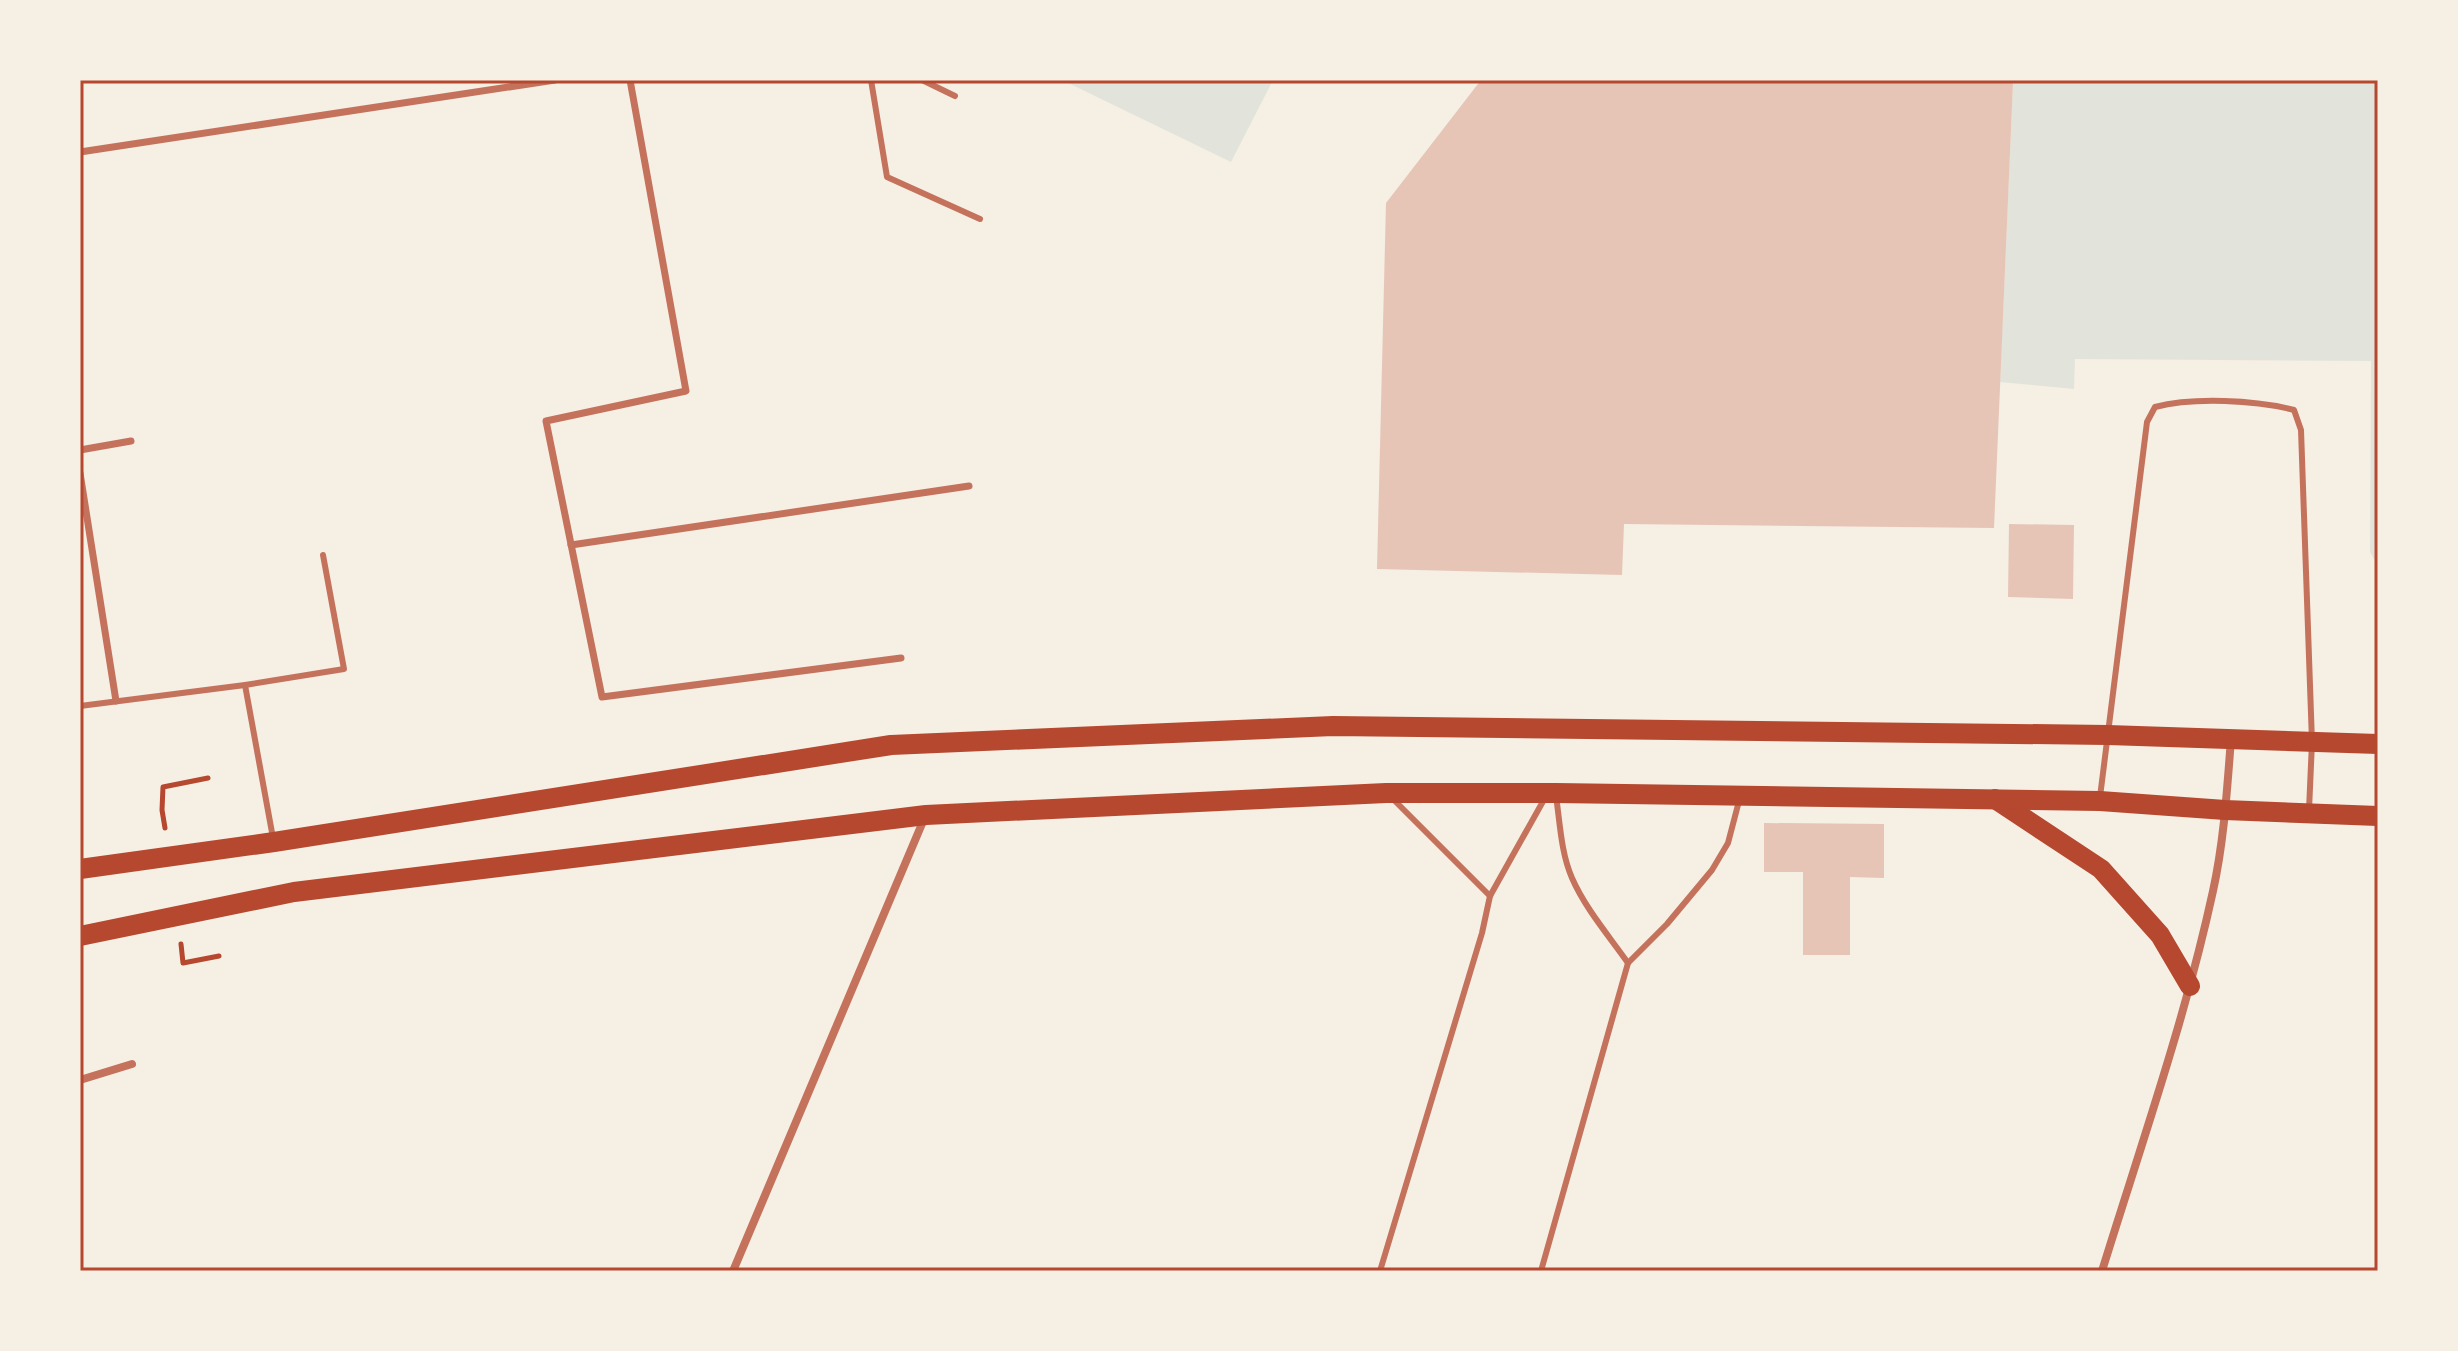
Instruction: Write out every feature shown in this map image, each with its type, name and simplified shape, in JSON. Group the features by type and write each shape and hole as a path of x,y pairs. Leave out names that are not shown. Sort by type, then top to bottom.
{"main road":[{"path":"80,869 274,842 891,745 1333,726 2108,735 2378,744"},
{"path":"80,936 294,892 926,815 1386,793 1552,793 2100,801 2378,816"},
{"path":"1995,799 2101,869 2160,935 2190,986"}],"street":[{"path":"80,152 555,80"},
{"path":"630,80 686,391 546,421 602,697 901,658"},
{"path":"80,450 131,441"},
{"path":"80,473 116,701"},
{"path":"571,545 969,486"},
{"path":"2102,1271 2190,986 2214,888 2231,739"},
{"path":"733,1271 926,815"},
{"path":"80,1080 132,1064"}],"lane":[{"path":"871,80 887,177 980,219"},
{"path":"922,80 955,96"},
{"path":"2100,801 2147,422 2155,407 2178,401 2273,405 2294,410 2301,430 2312,742 2309,813"},
{"path":"80,706 344,669 323,555"},
{"path":"245,685 274,842"},
{"path":"1386,793 1490,896"},
{"path":"1380,1271 1482,933 1490,896 1552,793"},
{"path":"1552,793 1571,877 1628,963"},
{"path":"1541,1271 1628,963 1667,924 1712,870 1728,843 1740,795"}],"shaded area":[{"path":"1062,80 1273,80 1231,162"},
{"path":"1974,80 2378,80 2378,566 2370,552 2371,361 2075,359 2074,389 2000,382 2013,83"}],"building":[{"path":"1481,80 1978,80 2013,83 1994,528 1624,524 1622,575 1377,569 1386,203"},
{"path":"2009,524 2074,525 2073,599 2008,597"},
{"path":"1764,823 1884,824 1884,878 1850,877 1850,955 1803,955 1803,872 1764,872"}]}
